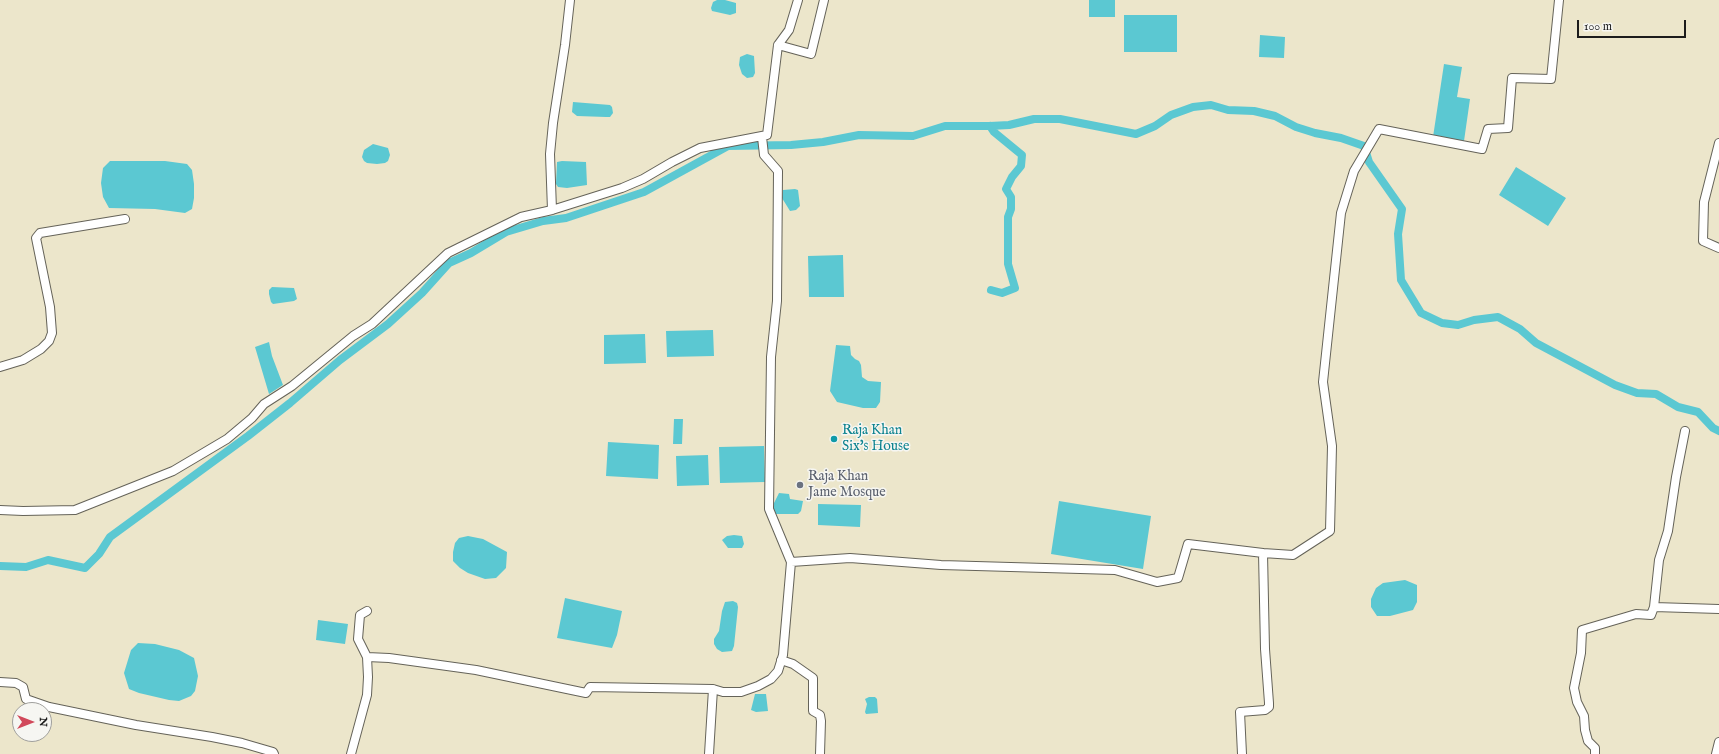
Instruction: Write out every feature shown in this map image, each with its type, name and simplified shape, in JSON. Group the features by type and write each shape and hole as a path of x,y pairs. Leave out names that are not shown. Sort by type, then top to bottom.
{"street":[{"path":"552,210 550,167 553,123 565,45 570,0"},
{"path":"0,510 23,512 75,510 173,471 227,439 252,418 264,404 292,386 353,336 372,324 448,253 520,217 552,210 622,188 643,179 700,148 768,135 778,45 789,30 798,0"},
{"path":"778,45 811,54 824,0"},
{"path":"791,562 850,558 941,565 1115,570 1157,582 1178,578 1188,544 1263,553 1294,555 1330,531 1332,446 1323,382 1341,213 1354,171 1379,130 1482,149 1488,129 1508,128 1512,78 1551,79 1559,0"},
{"path":"368,657 389,658 476,670 586,693 590,687 713,689 723,692 741,692 758,686 771,679 778,671 781,660 791,562 769,509 771,358 777,294 778,171 764,155 762,137"},
{"path":"1719,143 1704,202 1703,241 1719,248"},
{"path":"0,367 23,360 49,341 52,333 50,307 36,238 40,233 124,219"},
{"path":"1595,754 1595,748 1588,741 1585,730 1584,716 1577,702 1574,688 1581,653 1582,630 1636,614 1651,615 1654,607 1659,560 1668,532 1676,477 1685,431"},
{"path":"1242,754 1240,712 1265,710 1269,707 1265,648 1263,553"},
{"path":"1654,607 1719,609"},
{"path":"351,754 366,695 368,657 358,639 360,615 367,611"},
{"path":"781,660 793,664 813,678 813,711 820,715 821,721 820,754"},
{"path":"0,682 16,683 23,687 26,699 49,707 136,725 242,743 273,752 274,754"},
{"path":"709,754 713,689"},
{"path":"1716,754 1719,742"}],"water":[{"path":"717,0 725,0 736,3 736,13 730,15 712,11 711,8 713,2"},
{"path":"1089,0 1115,0 1115,17 1089,17"},
{"path":"1124,15 1177,15 1177,52 1124,52"},
{"path":"1260,35 1285,37 1284,58 1259,57"},
{"path":"747,54 754,56 755,73 753,77 747,78 742,74 739,65 740,57"},
{"path":"1444,64 1462,67 1457,97 1470,99 1464,141 1433,137"},
{"path":"573,102 610,105 613,113 610,117 577,116 572,112"},
{"path":"373,144 388,148 390,155 388,161 377,164 367,163 364,161 362,157 364,150"},
{"path":"110,161 165,161 187,164 192,170 194,184 192,209 185,213 155,209 109,208 103,197 101,183 103,168"},
{"path":"557,162 586,162 587,185 567,188 558,187 556,184"},
{"path":"1516,167 1566,198 1548,226 1499,195"},
{"path":"783,190 798,190 800,206 796,210 790,211 782,198"},
{"path":"843,255 844,297 809,297 808,256"},
{"path":"272,287 294,288 297,299 294,301 273,304 269,294 269,290"},
{"path":"713,330 714,356 667,357 666,331"},
{"path":"645,334 646,363 604,364 604,335"},
{"path":"269,342 272,356 283,385 269,394 255,347"},
{"path":"836,345 850,346 851,355 859,361 861,365 862,377 868,381 881,382 880,402 876,408 863,408 837,402 830,391"},
{"path":"674,419 683,419 682,444 673,444"},
{"path":"608,442 659,445 658,479 606,476"},
{"path":"764,446 765,482 720,483 719,447"},
{"path":"708,455 709,485 677,486 676,456"},
{"path":"779,493 789,494 790,499 803,501 801,511 798,514 775,514 773,508"},
{"path":"1059,501 1151,516 1143,569 1051,554"},
{"path":"818,504 861,505 860,527 818,525"},
{"path":"468,536 483,539 507,552 506,568 496,578 485,579 468,573 453,561 455,543 459,538"},
{"path":"727,536 742,536 744,544 742,548 728,548 722,540"},
{"path":"1405,580 1417,585 1417,602 1413,610 1390,616 1377,616 1371,607 1371,599 1376,588 1383,583"},
{"path":"565,598 622,611 617,635 612,648 557,638"},
{"path":"733,601 737,603 738,607 734,646 732,651 722,652 717,649 714,644 714,639 719,631 725,602"},
{"path":"318,620 348,624 345,644 316,640"},
{"path":"138,643 155,644 179,650 194,658 198,676 195,691 191,696 179,701 169,700 139,693 129,689 124,673 131,650"},
{"path":"755,694 766,694 768,711 756,712 751,710"},
{"path":"875,697 877,699 878,713 866,714 867,704 865,699"}],"waterway":[{"path":"0,566 26,567 48,560 85,568 99,554 110,537 248,436 290,403 340,360 388,324 422,293 449,263 471,253 506,232 543,221 566,218 644,192 728,146 791,145 823,142 859,135 913,136 945,126 1009,125 1034,119 1060,119 1136,134 1155,126 1171,115 1193,107 1211,105 1228,110 1254,111 1275,116 1296,127 1315,133 1341,138 1364,146 1369,162 1402,209 1398,234 1401,280 1421,313 1442,323 1458,325 1474,320 1498,317 1520,329 1536,343 1615,385 1637,393 1656,394 1678,407 1698,412 1713,428 1719,431"},
{"path":"990,126 994,132 1022,155 1021,166 1012,177 1006,189 1011,197 1011,209 1008,217 1008,264 1015,288 1002,293 991,290"}],"place":[{"name":"Raja Khan Six's House","path":"834,439"},
{"name":"Raja Khan Jame Mosque","path":"800,485"}]}
